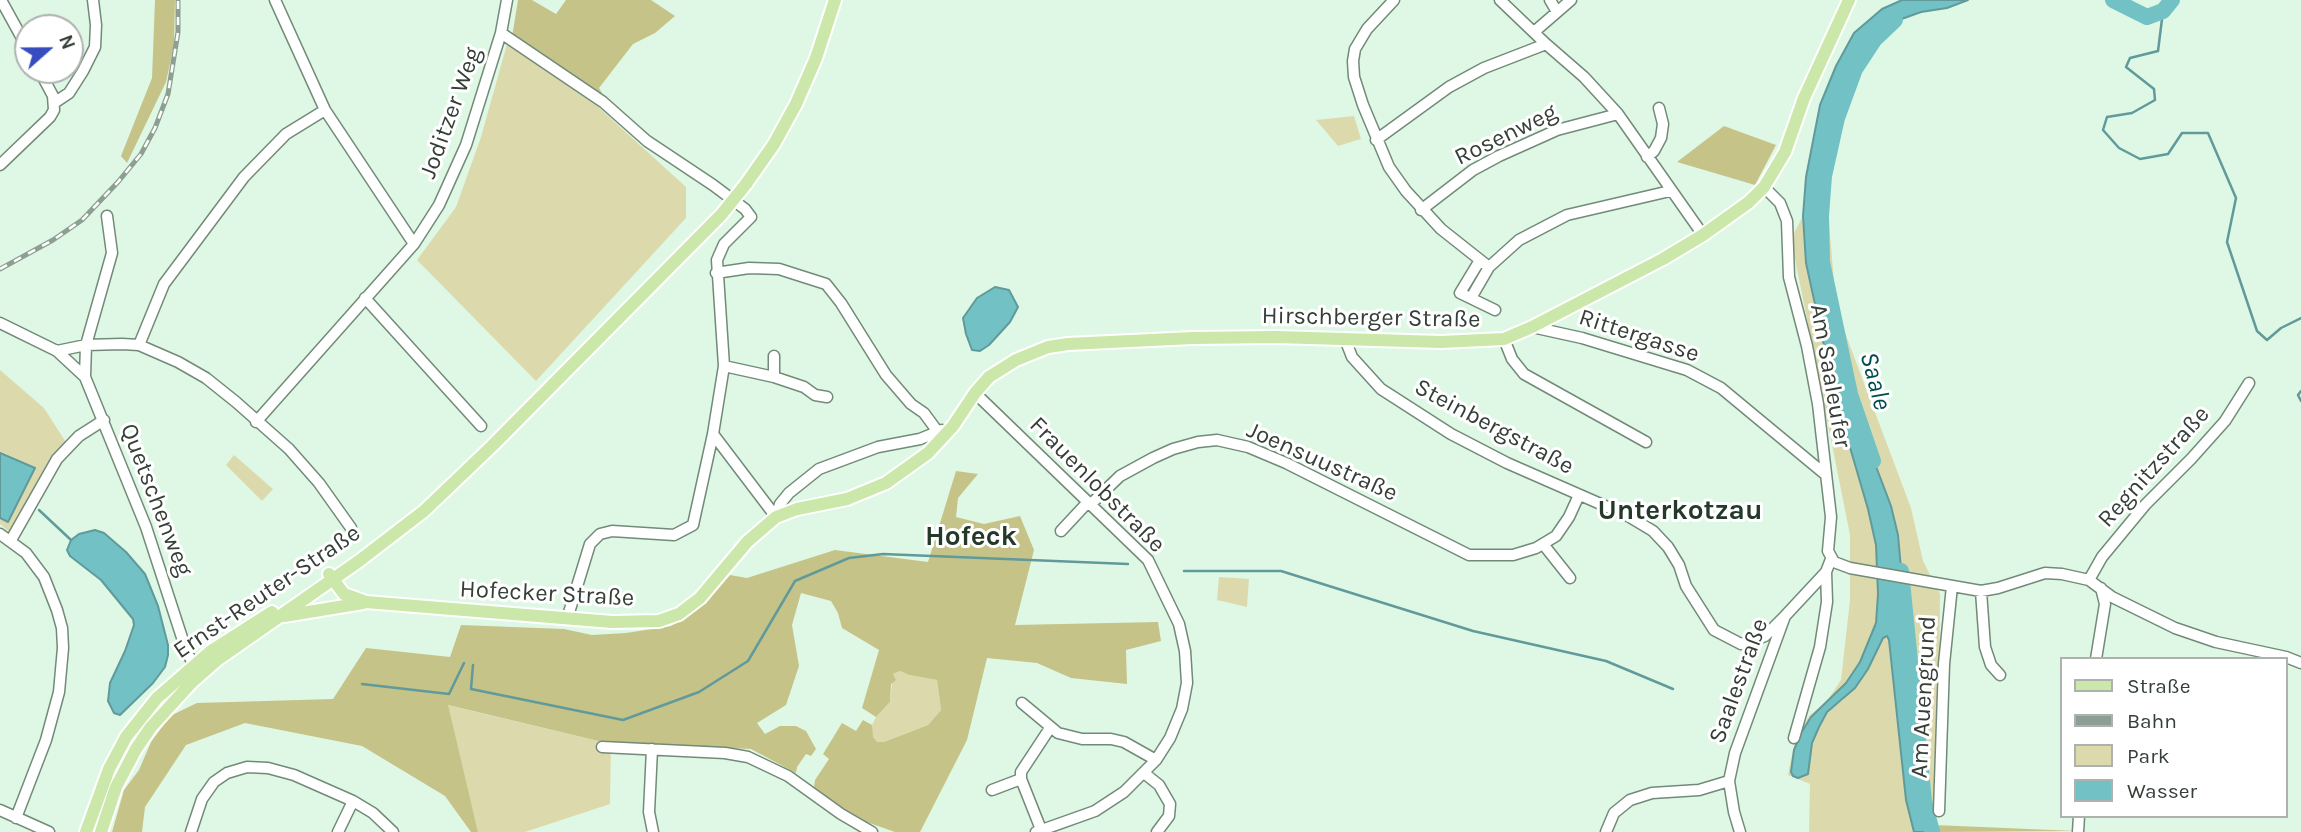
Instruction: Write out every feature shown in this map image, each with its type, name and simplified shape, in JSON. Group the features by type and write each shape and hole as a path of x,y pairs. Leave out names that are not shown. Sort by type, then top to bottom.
{"main road":[{"name":"Ernst-Reuter-Straße","path":"86,832 104,780 126,737 157,698 424,511 721,215 774,144 802,92 835,0"},
{"name":"Hirschberger Straße","path":"975,393 989,377 1016,359 1048,347 1068,344 1193,338 1441,342 1504,339 1535,328 1703,235 1749,202 1764,187 1785,152 1804,98 1849,0"},
{"name":"Hofecker Straße","path":"280,616 366,603 612,622 659,621 679,614 700,598 747,542 776,517 797,509 847,499 886,484 928,453 953,426 975,393"},
{"name":"Ernst-Reuter-Straße","path":"101,832 116,788 136,749 197,669 217,660 331,577"},
{"name":"Hofecker Straße","path":"331,577 344,594 366,603"}],"street":[{"path":"1,0 14,24"},
{"path":"54,103 69,93 95,47 93,0"},
{"path":"275,0 325,110 414,244"},
{"path":"497,0 506,4"},
{"path":"1394,0 1367,29 1355,49 1353,61 1354,77 1376,140 1389,167 1421,210 1489,267"},
{"path":"1500,0 1584,77 1618,114 1703,235"},
{"path":"1550,0 1557,12"},
{"path":"1534,32 1571,0"},
{"name":"Joditzer Weg","path":"256,422 414,244 439,205 466,145 501,33 506,4"},
{"path":"501,33 603,102 665,155 713,186 751,217 719,251 716,273 724,366 713,435 693,525 674,535 612,531 600,534 590,544 567,619"},
{"path":"1376,140 1450,87 1484,68 1546,44"},
{"path":"0,165 50,117 54,103 47,84"},
{"path":"1647,157 1661,138 1663,124 1660,108"},
{"path":"139,345 164,284 244,177 286,134 325,110"},
{"name":"Rosenweg","path":"1421,210 1473,170 1509,151 1557,130 1618,114"},
{"name":"Am Saaleufer","path":"1764,187 1780,203 1787,221 1789,276 1818,404 1831,517 1828,546 1831,559"},
{"path":"1471,298 1489,267 1519,240 1567,215 1671,191"},
{"path":"85,377 86,345 112,253 107,216"},
{"path":"1480,260 1460,293 1494,310"},
{"path":"716,273 749,268 779,269 826,284 886,375 911,404 924,413 938,432"},
{"path":"365,298 481,426"},
{"path":"0,323 57,351 107,343 139,345 206,378 289,449 308,469 351,528"},
{"name":"Rittergasse","path":"1535,328 1583,338 1687,370 1721,388 1826,475"},
{"name":"Steinbergstraße","path":"1345,339 1352,357 1381,389 1462,440 1507,463 1628,516 1653,531 1668,547 1679,565 1686,586 1714,630 1741,644 1765,636 1785,615"},
{"path":"1504,339 1512,359 1524,374 1646,442"},
{"name":"Quetschenweg","path":"57,351 85,377 104,420 146,527 187,653 197,669"},
{"path":"774,356 774,377"},
{"path":"724,366 774,377 804,387 815,395 827,397"},
{"name":"Regnitzstraße","path":"2094,582 2102,557 2145,505 2192,459 2225,421 2249,383"},
{"name":"Frauenlobstraße","path":"975,393 1148,560 1179,624 1185,651 1186,683 1182,709 1170,738 1156,760 1124,792 1095,811 1040,832"},
{"path":"11,540 57,459 79,436 104,420"},
{"path":"776,517 780,504 789,493 819,469 878,447 920,439 953,426"},
{"path":"713,435 776,517"},
{"name":"Joensuustraße","path":"1061,531 1119,476 1173,449 1217,440 1248,447 1286,463 1469,555 1513,555 1544,544 1556,536 1579,495"},
{"path":"0,534 11,540 34,562 44,577 62,628 60,692 50,728 16,818"},
{"path":"1544,544 1570,578"},
{"path":"1831,559 1837,565 1850,568 1981,591 2045,573 2062,574 2094,582 2120,601 2175,628 2216,642 2286,657"},
{"name":"Saalestraße","path":"1740,832 1729,781 1735,753 1785,615 1826,572 1831,559"},
{"path":"1794,738 1819,647 1827,602 1826,572"},
{"path":"2094,582 2104,596 2104,614 2096,657"},
{"name":"Am Auengrund","path":"1939,811 1944,651 1952,586"},
{"path":"1981,591 1983,636 1991,665 2000,675"},
{"path":"2104,614 2111,603 2120,601"},
{"path":"1021,703 1050,728 1069,737 1124,742 1156,760"},
{"path":"1040,832 1021,779 1021,772 1050,728"},
{"path":"602,747 725,752 748,757 788,776 841,814 872,832"},
{"path":"650,831 652,749"},
{"path":"191,832 202,799 214,782 227,773 247,767 268,768 294,775 373,813 393,832"},
{"path":"1144,773 1159,785 1170,804 1169,816 1157,832"},
{"path":"992,790 1021,779"},
{"path":"1606,832 1614,813 1630,800 1653,793 1699,790 1729,781"},
{"path":"338,832 353,802"},
{"path":"0,810 49,832"}],"green space":[{"path":"507,44 597,106 686,187 686,218 536,381 417,260 456,207 481,137"},
{"path":"1354,116 1361,139 1338,146 1316,120"},
{"path":"1820,175 1826,189 1834,281 1844,330 1911,508 1923,561 1940,594 1939,720 1934,825 1936,832 1929,832 1921,790 1898,535 1891,506 1849,395 1818,261"},
{"path":"1803,216 1806,263 1815,309 1835,396 1876,545 1878,594 1876,623 1860,662 1846,683 1811,717 1794,750 1808,774 1812,743 1827,712 1843,700 1883,638 1888,637 1906,800 1914,832 1809,832 1810,784 1788,775 1793,750 1799,733 1809,716 1827,701 1841,680 1850,600 1850,535 1791,239"},
{"path":"0,370 44,408 69,447 14,536 0,524"},
{"path":"234,455 273,489 262,501 226,465"},
{"path":"1219,577 1249,579 1247,607 1217,600"},
{"path":"900,671 937,680 941,710 928,725 884,742 877,742 872,737 872,725 890,702 893,674"},
{"path":"447,705 611,744 610,804 525,832 478,832"}],"shaded area":[{"path":"155,0 175,0 174,45 166,82 127,163 121,156 152,78"},
{"path":"518,0 532,0 556,14 566,0 651,0 675,16 655,33 633,44 599,88 603,95 512,37"},
{"path":"1724,126 1776,145 1755,185 1677,162"},
{"path":"956,471 978,474 958,498 956,517 984,524 1020,516 1034,550 1015,625 1158,622 1161,641 1126,650 1127,684 1071,678 1037,663 987,658 967,740 920,832 895,832 858,819 814,787 815,780 829,759 823,754 842,723 856,731 863,720 872,725 873,737 877,742 884,742 928,725 941,710 937,680 900,671 893,674 896,680 891,684 890,702 876,717 862,708 879,650 842,628 831,601 801,593 792,625 799,666 786,705 757,723 765,734 780,726 796,726 806,731 816,749 811,756 806,754 796,773 751,749 611,744 448,705 478,832 471,832 445,796 362,746 245,723 186,745 145,807 142,832 112,832 124,790 139,770 151,742 170,716 197,703 333,699 366,648 450,657 461,625 564,629 592,635 671,626 700,607 730,575 747,578 835,550 928,562"},
{"path":"1934,825 2076,831 1936,832"}],"water":[{"path":"1902,0 1968,0 1896,21 1870,41 1853,71 1827,142 1820,175 1818,261 1849,395 1891,506 1898,535 1921,790 1929,832 1914,832 1906,800 1887,636 1883,638 1855,688 1827,712 1812,743 1808,774 1798,778 1791,772 1794,750 1811,717 1846,683 1860,662 1876,623 1878,594 1876,545 1835,396 1806,263 1803,216 1806,177 1820,105 1836,66 1854,33 1882,9"},
{"path":"995,287 1009,290 1018,307 1010,322 989,345 980,351 972,350 963,318 977,298"},
{"path":"0,453 35,468 8,522 0,518"},
{"path":"95,530 104,533 126,552 145,574 158,606 168,645 165,667 153,683 120,715 114,713 108,701 110,683 125,651 134,625 133,619 101,580 70,556 67,550 71,540 79,534"}],"waterway":[{"name":"Saale","path":"2113,0 2147,17 2163,11 2172,0"},
{"path":"2163,11 2158,51 2130,58 2126,67 2154,89 2155,100 2132,113 2107,117 2103,130 2119,148 2140,159 2168,154 2182,133 2208,133 2236,198 2227,242 2257,331 2267,340 2281,328 2301,318"},
{"name":"Saale","path":"1873,461 1850,394 1822,262 1821,216 1824,176 1837,118 1855,69 1874,40 1895,20"},
{"path":"2301,391 2298,395 2301,401"},
{"path":"39,510 71,540"},
{"path":"473,665 471,689 623,720 699,692 748,661 795,581 849,558 883,554 1128,564"},
{"path":"1184,571 1281,571 1473,631 1606,661 1673,689"},
{"name":"Saale","path":"1901,571 1924,801 1932,832"},
{"path":"362,684 449,694 464,663"}],"railway":[{"path":"0,269 53,240 82,220 141,154 168,94 178,32 178,0"}],"district":[{"name":"Unterkotzau","path":"1680,511"},
{"name":"Hofeck","path":"971,537"}]}
